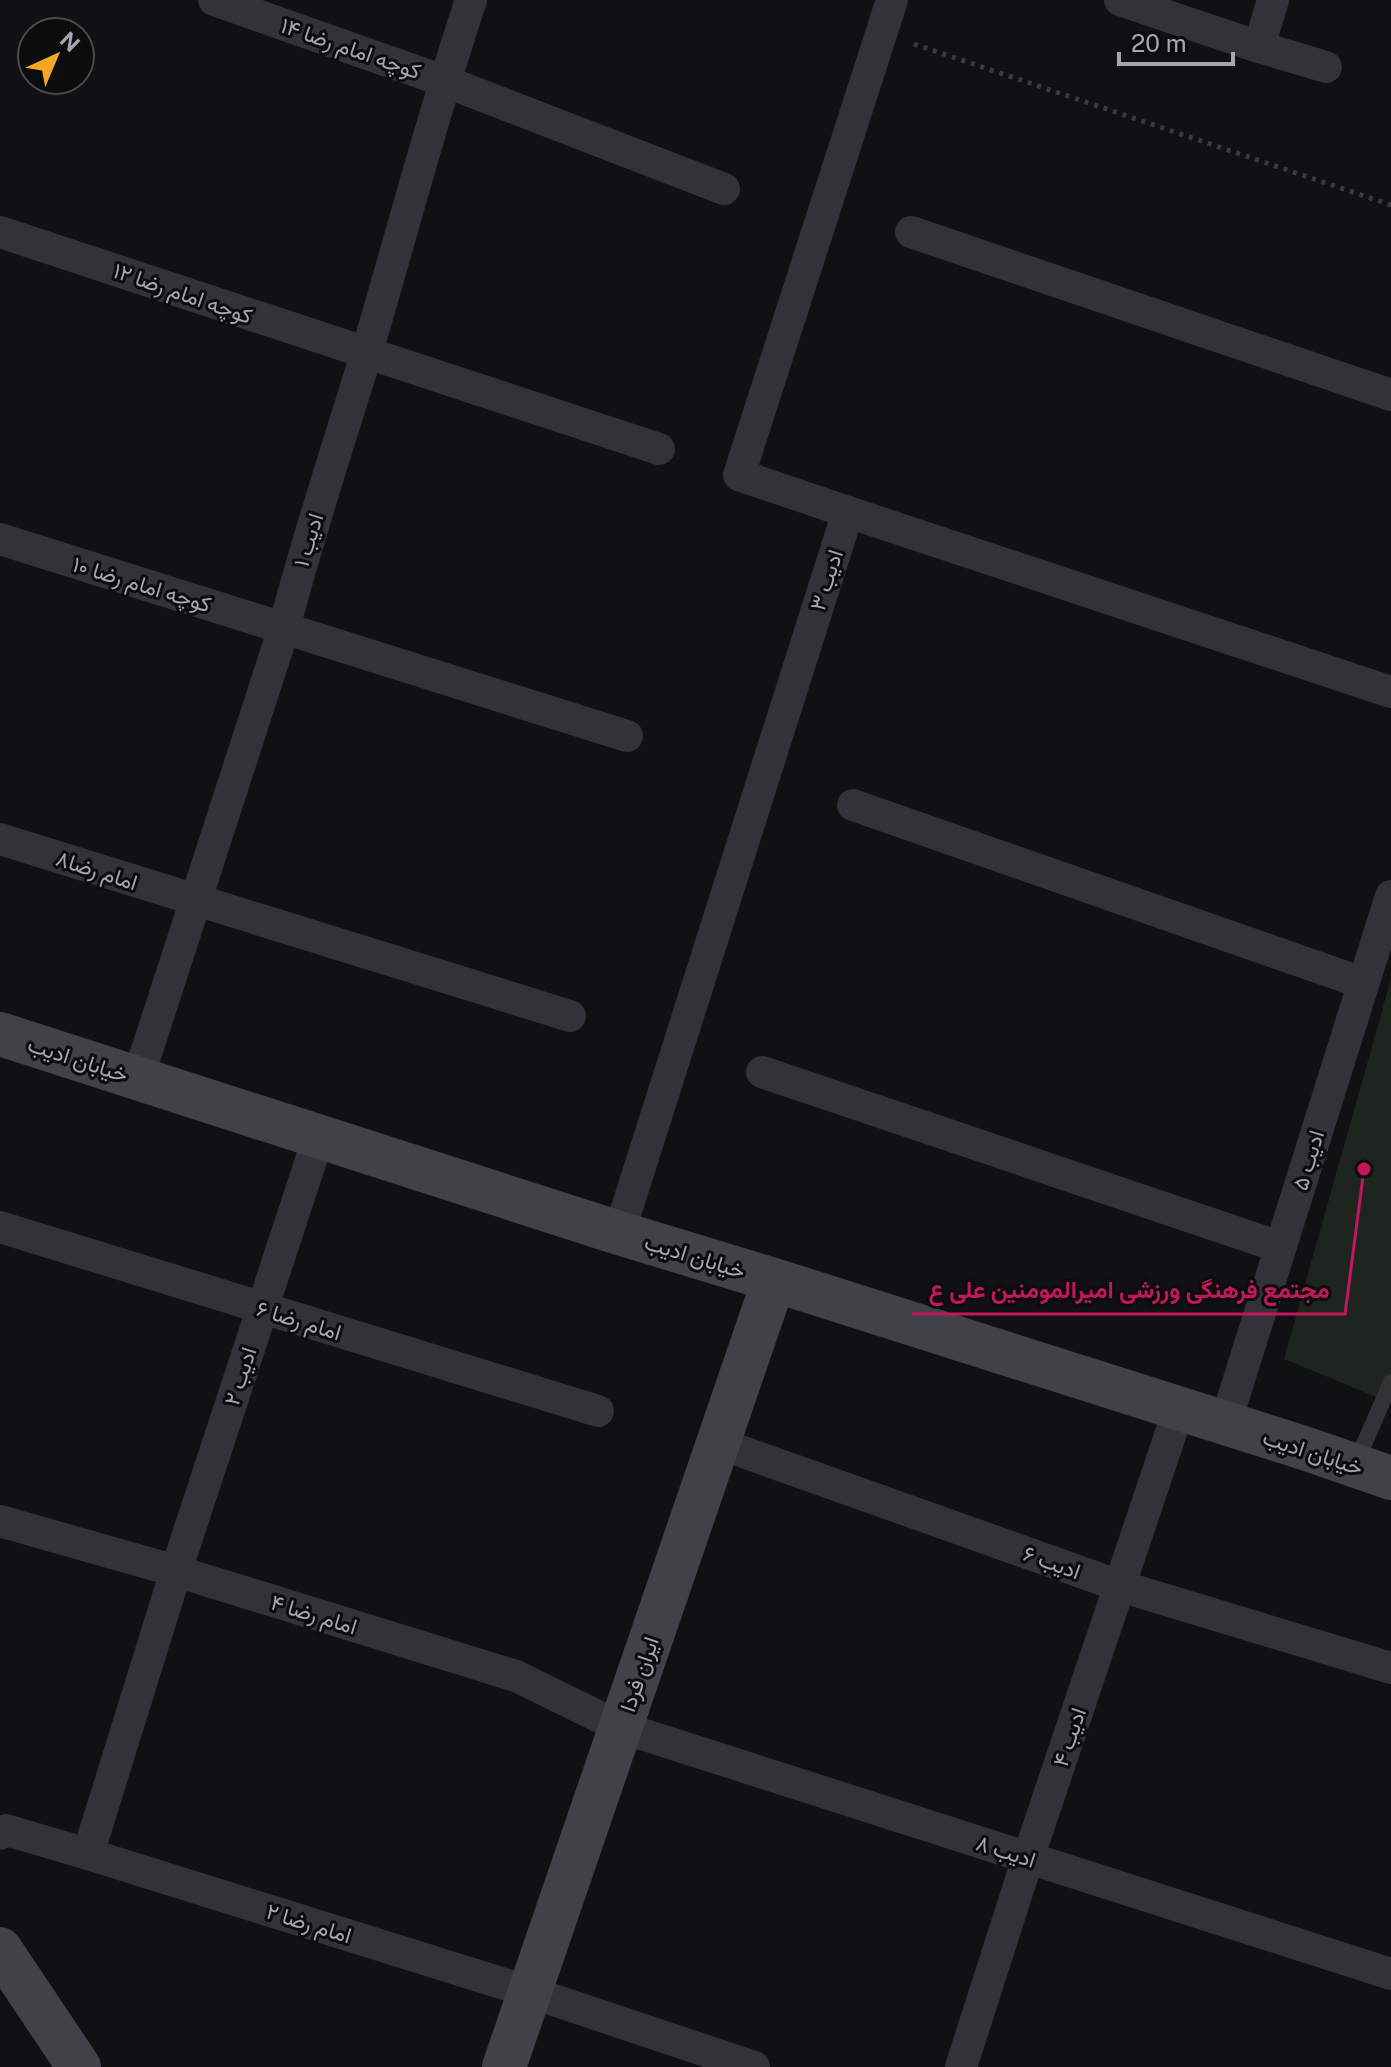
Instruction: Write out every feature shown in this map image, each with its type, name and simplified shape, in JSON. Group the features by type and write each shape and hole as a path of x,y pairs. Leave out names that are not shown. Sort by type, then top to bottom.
{"street":[{"name":"کوچه امام رضا ۱۴","path":"214,0 444,81 724,189"},
{"name":"ادیب ۱","path":"138,1078 284,628 444,81 471,0"},
{"path":"892,0 739,475 1391,692"},
{"path":"1120,0 1326,67"},
{"path":"1259,47 1273,0"},
{"name":"کوچه امام رضا ۱۲","path":"0,232 659,449"},
{"path":"911,232 1391,395"},
{"name":"ادیب ۳","path":"619,1233 848,512"},
{"name":"کوچه امام رضا ۱۰","path":"0,539 627,736"},
{"path":"853,805 1363,983"},
{"name":"امام رضا۸","path":"0,839 570,1016"},
{"name":"ادیب ۵","path":"1225,1424 1391,896"},
{"name":"خیابان ادیب","path":"0,1034 1373,1472"},
{"path":"762,1072 1280,1247"},
{"name":"ادیب ۲","path":"176,1571 319,1136"},
{"name":"امام رضا ۶","path":"0,1227 598,1411"},
{"name":"ایران فردا","path":"504,2067 774,1280"},
{"name":"ادیب ۴","path":"961,2067 1179,1409"},
{"name":"ادیب ۶","path":"718,1443 1120,1586 1391,1668"},
{"name":"امام رضا ۴","path":"0,1521 176,1571 516,1676 620,1727"},
{"path":"88,1854 176,1571"},
{"name":"ادیب ۸","path":"620,1727 1391,1974"},
{"name":"امام رضا ۲","path":"0,1834 6,1830 88,1854 530,1992 754,2067"},
{"path":"0,1949 79,2067"}],"lane":[{"path":"1373,1472 1391,1382"}],"path":[{"path":"881,33 1391,205"}],"shaded area":[{"path":"1391,979 1391,1403 1284,1359"}],"place":[{"name":"مجتمع فرهنگی ورزشی امیرالمومنین علی ‌ع","path":"1364,1169"}]}
